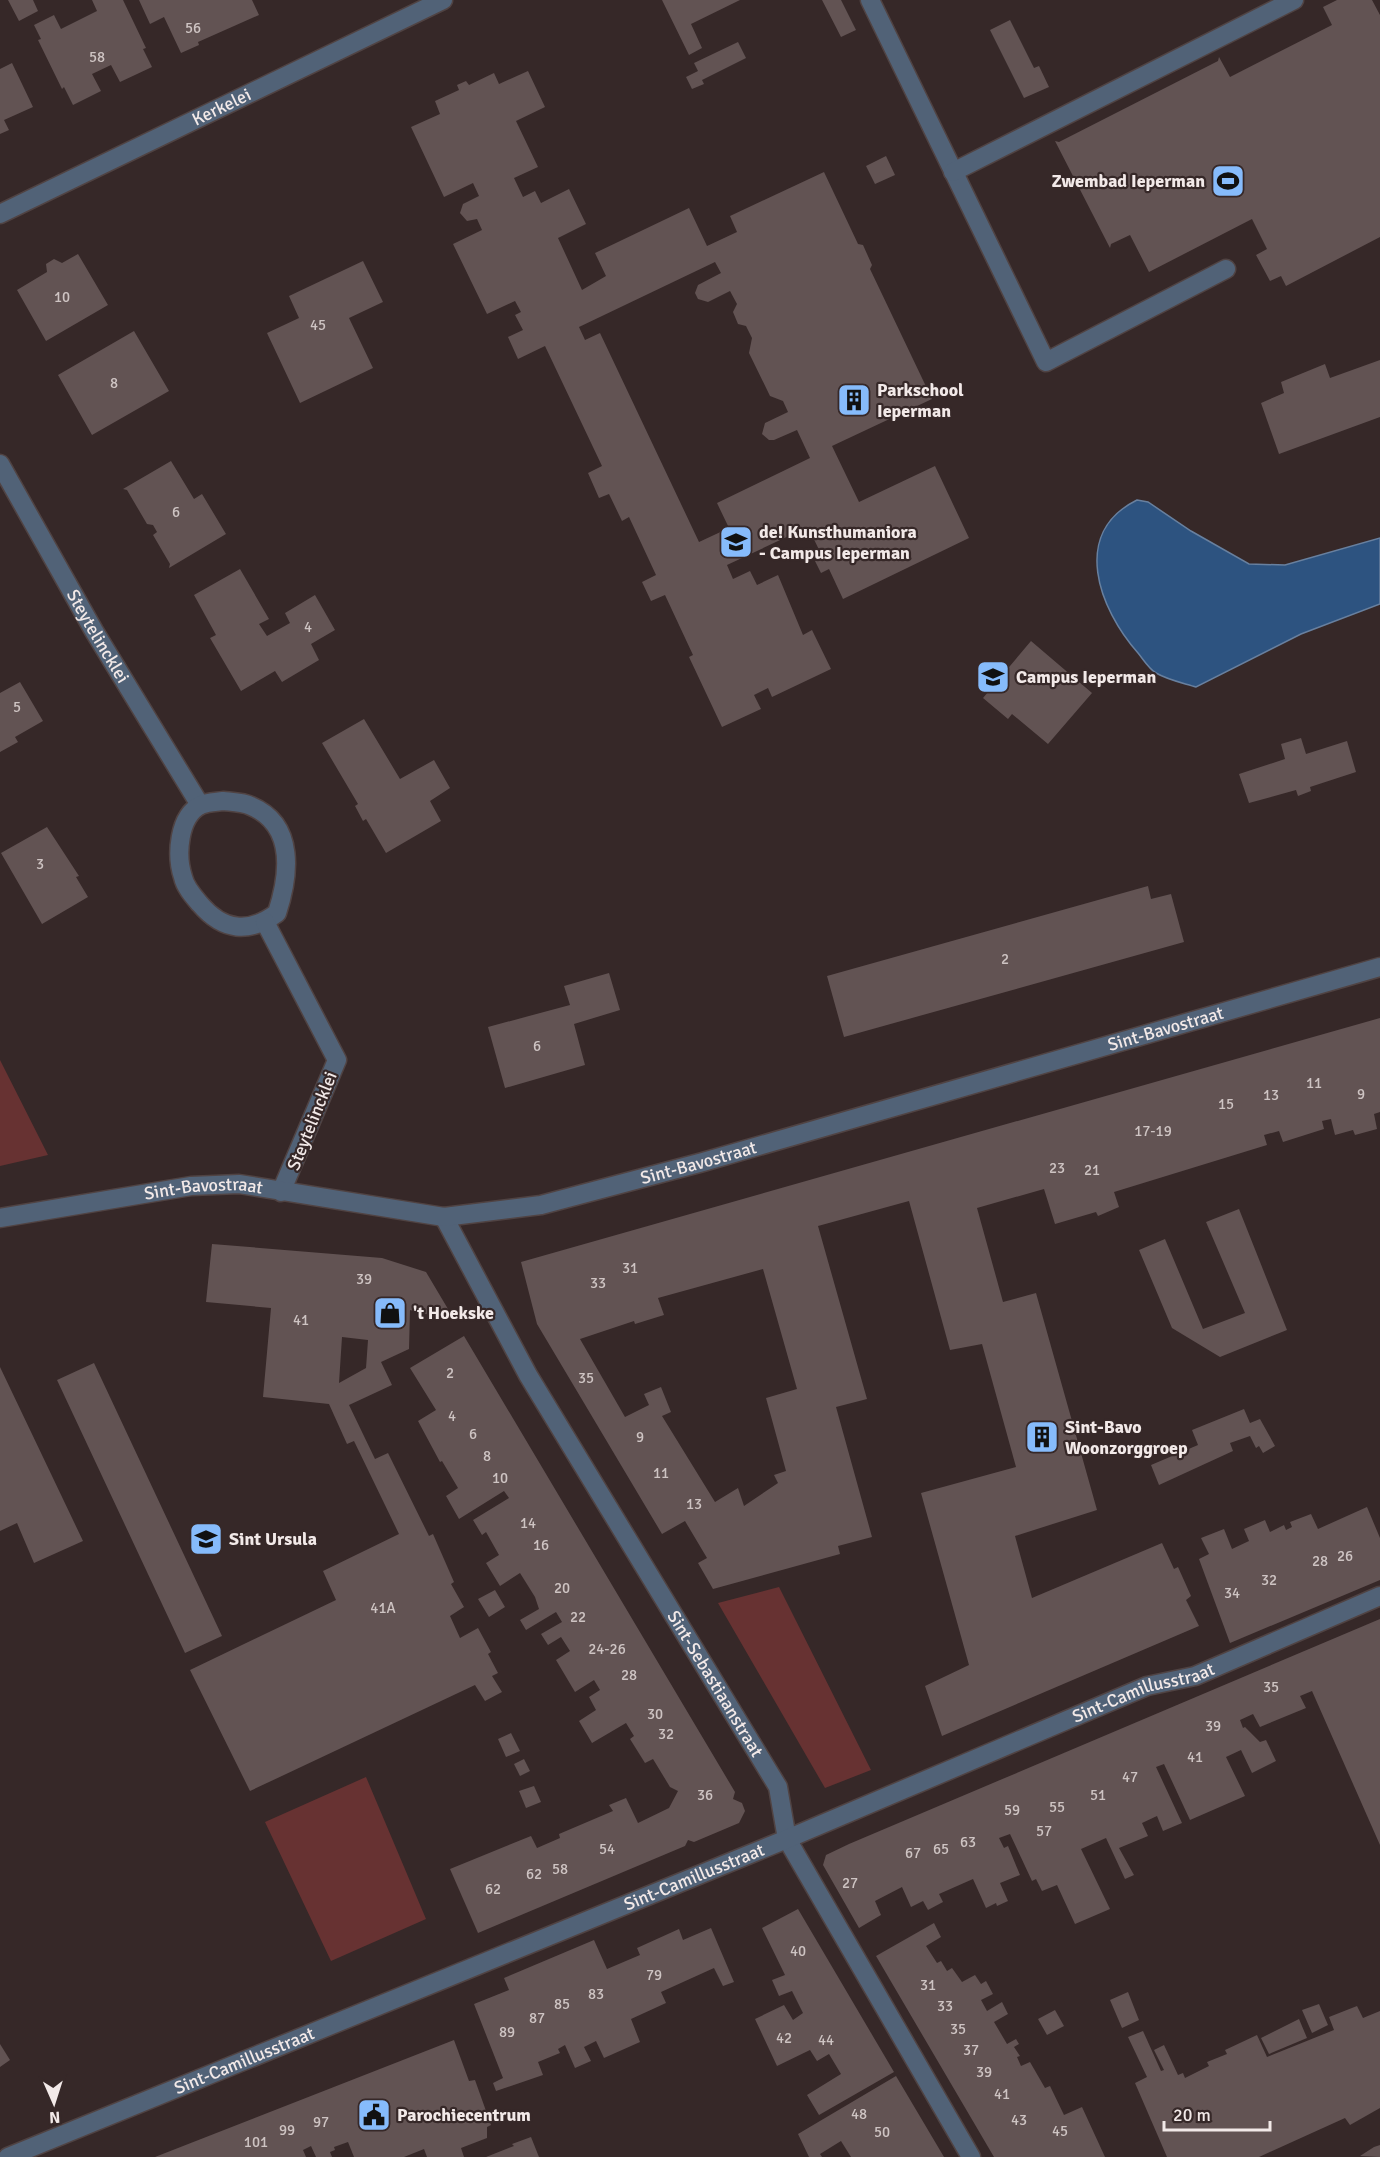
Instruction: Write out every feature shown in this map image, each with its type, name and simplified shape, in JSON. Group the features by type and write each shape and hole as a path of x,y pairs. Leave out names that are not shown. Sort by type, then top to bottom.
{"street":[{"name":"Kerkelei","path":"0,214 443,0"},
{"path":"870,0 1046,362 1226,269"},
{"path":"953,172 1294,0"},
{"name":"Steytelincklei","path":"0,464 94,631 201,805"},
{"path":"224,801 251,805 267,816 278,829 287,849 286,874 277,913 265,922 246,929 221,922 208,913 183,877 180,848 183,827 189,815 201,805 224,801"},
{"name":"Steytelincklei","path":"265,922 337,1060 281,1192"},
{"name":"Sint-Bavostraat","path":"0,1218 191,1186 239,1184 444,1217 542,1205 703,1162 1380,967"},
{"name":"Sint-Sebastiaanstraat","path":"444,1217 528,1375 778,1787 787,1839 971,2157"},
{"name":"Sint-Camillusstraat","path":"8,2157 787,1839 1147,1686 1195,1676 1380,1596"}],"shaded area":[{"path":"0,1060 48,1155 0,1166"},
{"path":"779,1587 871,1770 825,1788 718,1603"},
{"path":"366,1777 426,1919 331,1961 265,1822"}],"water":[{"path":"1137,500 1148,502 1191,531 1249,564 1285,565 1380,538 1380,604 1301,634 1196,687 1165,678 1151,669 1124,635 1103,594 1098,572 1098,551 1103,532 1116,514"}],"building":[{"path":"8,0 33,0 38,11 19,21"},
{"path":"92,0 123,0 146,48 143,49 152,67 120,82 111,65 92,74 101,91 73,105 64,87 62,89 38,40 41,39 34,25 54,15 61,29 97,11"},
{"path":"139,0 252,0 259,15 198,42 199,45 181,53 164,17 150,24"},
{"path":"662,0 740,0 691,24 702,48 689,55"},
{"path":"822,0 841,0 856,30 841,37"},
{"name":"Zwembad Ieperman","path":"1337,0 1372,0 1380,15 1380,237 1286,286 1281,276 1270,281 1256,255 1267,249 1252,219 1149,272 1130,235 1111,244 1110,248 1055,141 1059,142 1218,61 1219,57 1230,77 1332,25 1323,7"},
{"path":"1010,20 1034,68 1039,66 1049,87 1024,98 990,30"},
{"path":"738,42 746,58 702,80 704,84 692,89 686,77 698,71 694,63"},
{"path":"12,63 33,107 4,120 9,130 0,134 0,69"},
{"name":"Parkschool Ieperman","path":"528,71 545,107 516,121 538,167 514,178 523,197 535,191 541,203 569,189 586,224 558,238 582,290 606,276 595,253 689,208 707,246 737,232 730,216 824,172 858,244 863,245 872,265 870,269 932,399 832,446 859,502 935,466 969,538 843,599 829,569 821,573 815,561 823,558 808,527 727,565 733,579 750,571 757,585 778,575 803,635 812,630 831,669 772,697 768,688 754,695 761,709 722,727 689,657 693,655 665,595 651,601 642,582 656,575 629,517 622,521 609,494 599,498 588,473 602,466 545,346 518,359 508,337 523,330 515,315 521,312 515,301 487,314 453,244 482,230 477,219 467,221 460,213 463,204 479,196 473,183 444,197 411,127 440,114 435,101 459,90 457,85 466,81 469,85 494,73 499,84","holes":["715,262 721,273 698,285 695,293 698,299 708,302 730,291 737,304 733,312 738,324 746,326 752,338 749,353 770,396 783,401 788,412 765,423 762,434 769,440 774,440 797,430 810,458 717,503 729,528 699,542 600,333 585,340 579,327"]},
{"path":"886,156 895,175 875,184 866,166"},
{"path":"78,254 108,305 46,341 17,290 47,272 46,264 54,259 62,263"},
{"path":"363,261 383,302 349,318 373,368 300,403 267,333 299,318 289,296"},
{"path":"134,331 169,391 92,435 58,375"},
{"path":"1380,360 1380,417 1279,454 1261,403 1284,393 1281,382 1325,364 1330,378"},
{"path":"171,461 194,499 202,494 226,534 169,568 170,564 153,535 157,532 153,525 147,524 127,490 123,489"},
{"path":"240,569 269,619 259,624 267,636 290,623 285,613 315,595 335,630 311,644 319,660 282,682 275,671 241,691 210,638 216,635 194,595"},
{"path":"1031,641 1092,693 1048,744 1012,714 1008,719 983,698"},
{"path":"20,682 43,721 15,737 18,742 0,752 0,693"},
{"path":"364,719 400,779 434,760 450,788 430,801 441,821 386,853 366,819 363,821 355,806 358,804 322,743"},
{"path":"1301,738 1306,754 1347,741 1356,772 1310,787 1311,791 1298,796 1296,790 1249,803 1239,774 1285,759 1281,744"},
{"path":"47,827 79,876 76,877 88,897 42,924 1,853"},
{"path":"1148,886 1151,899 1171,894 1184,942 844,1037 827,976"},
{"path":"609,973 620,1010 574,1024 585,1065 505,1088 488,1027 570,1005 564,986"},
{"name":"Sint-Bavo Woonzorggroep","path":"1380,1018 1380,1112 1374,1114 1377,1129 1355,1135 1353,1130 1335,1135 1331,1119 1322,1121 1324,1129 1283,1142 1279,1131 1264,1135 1267,1145 1114,1192 1119,1207 1098,1216 1096,1212 1055,1224 1044,1189 977,1208 1003,1302 1036,1293 1097,1510 1015,1536 1032,1598 1162,1543 1174,1569 1178,1567 1191,1596 1186,1600 1199,1626 942,1736 925,1686 969,1665 921,1493 1016,1467 982,1344 950,1350 909,1201 818,1226 867,1399 836,1407 872,1537 838,1546 840,1554 713,1589 698,1563 707,1558 685,1521 662,1534 537,1324 521,1262","holes":["763,1269 797,1389 766,1398 786,1471 774,1475 778,1483 744,1506 738,1488 715,1502 662,1416 671,1412 661,1387 644,1394 649,1405 625,1417 580,1339 634,1321 635,1324 664,1315 658,1298"]},
{"path":"1239,1209 1287,1330 1220,1357 1172,1328 1139,1250 1165,1239 1203,1329 1245,1313 1206,1222"},
{"path":"212,1244 382,1258 426,1272 448,1309 434,1316 410,1310 409,1349 381,1362 392,1385 349,1405 375,1459 388,1453 429,1536 433,1534 454,1582 451,1584 464,1607 450,1616 460,1638 478,1628 491,1652 488,1654 498,1673 492,1676 502,1692 485,1701 475,1685 250,1791 190,1670 336,1600 323,1571 399,1534 354,1441 347,1444 329,1404 263,1397 271,1308 206,1302","holes":["342,1337 368,1340 366,1368 339,1383"]},
{"path":"464,1336 735,1792 733,1799 742,1803 745,1811 739,1823 694,1842 688,1840 685,1846 478,1933 450,1869 531,1836 537,1848 560,1838 559,1834 613,1811 609,1805 626,1798 638,1823 669,1808 678,1791 670,1787 653,1759 645,1763 630,1739 634,1736 626,1723 592,1743 579,1721 596,1710 589,1697 600,1690 594,1680 575,1692 556,1660 570,1651 561,1637 548,1645 541,1634 562,1622 556,1612 526,1630 520,1620 539,1609 535,1597 520,1573 500,1586 486,1563 499,1555 486,1532 482,1535 473,1520 509,1498 504,1491 459,1519 446,1496 458,1488 442,1461 440,1462 418,1421 436,1410 410,1368"},
{"path":"94,1363 222,1636 185,1653 57,1380"},
{"path":"0,1367 83,1541 34,1563 17,1523 0,1531"},
{"path":"1244,1409 1250,1423 1260,1419 1275,1446 1263,1453 1259,1446 1256,1448 1250,1436 1230,1443 1233,1451 1159,1485 1151,1465 1198,1445 1192,1430"},
{"path":"1367,1507 1380,1538 1380,1580 1230,1643 1199,1559 1209,1554 1201,1538 1224,1529 1232,1549 1249,1541 1244,1529 1265,1520 1270,1532 1284,1525 1286,1530 1292,1527 1290,1522 1311,1514 1318,1529"},
{"path":"495,1590 505,1607 489,1617 478,1599"},
{"path":"1380,1619 1380,1845 1312,1691 1300,1696 1306,1708 1260,1727 1253,1714 1240,1720 1243,1728 1245,1727 1260,1742 1266,1740 1276,1761 1252,1773 1241,1750 1226,1757 1245,1796 1190,1820 1164,1764 1156,1767 1182,1823 1163,1831 1157,1816 1142,1823 1148,1836 1119,1848 1134,1875 1125,1879 1106,1838 1081,1849 1110,1909 1075,1924 1057,1885 1042,1891 1036,1879 1032,1881 1010,1834 999,1838 1004,1848 1008,1846 1020,1875 1000,1883 1008,1901 986,1908 973,1879 939,1894 943,1902 928,1910 923,1901 911,1907 902,1887 875,1901 881,1915 859,1928 823,1865 826,1855 849,1844"},
{"path":"511,1733 520,1751 506,1757 498,1739"},
{"path":"524,1759 530,1771 520,1776 514,1764"},
{"path":"534,1786 541,1802 526,1808 519,1791"},
{"path":"798,1909 894,2072 819,2115 807,2095 841,2074 829,2054 817,2061 810,2050 777,2066 755,2019 784,2005 793,2020 803,2013 792,1991 779,1996 772,1980 785,1975 762,1928"},
{"path":"934,1923 941,1937 926,1946 937,1963 941,1961 947,1971 952,1968 962,1982 975,1975 981,1984 986,1981 993,1994 981,2000 987,2011 1002,2002 1008,2014 994,2022 1007,2044 1016,2039 1019,2044 1014,2047 1020,2056 1017,2057 1021,2066 1030,2062 1045,2088 1050,2086 1064,2115 1082,2107 1105,2157 994,2157 876,1956"},
{"path":"711,1928 734,1982 723,1986 714,1968 661,1992 666,2003 631,2019 640,2042 604,2058 596,2041 584,2047 591,2061 575,2068 565,2045 558,2049 560,2053 538,2062 543,2075 496,2091 493,2083 503,2078 474,2004 509,1990 504,1978 594,1940 607,1969 640,1955 637,1948 679,1929 683,1940"},
{"path":"1128,1992 1139,2020 1122,2028 1110,2000"},
{"path":"1319,2004 1328,2025 1312,2033 1302,2010"},
{"path":"1357,2006 1363,2018 1380,2011 1380,2108 1350,2125 1345,2118 1259,2157 1167,2157 1135,2083 1147,2077 1128,2037 1143,2031 1161,2071 1164,2070 1154,2050 1164,2045 1178,2075 1183,2073 1185,2078 1209,2066 1207,2062 1227,2054 1225,2050 1257,2035 1267,2057 1334,2030 1329,2017"},
{"path":"1055,2010 1064,2026 1047,2035 1038,2019"},
{"path":"1299,2019 1307,2038 1269,2054 1261,2038"},
{"path":"454,2040 469,2081 475,2080 491,2125 487,2127 487,2138 461,2148 464,2157 427,2157 424,2149 404,2157 354,2157 348,2142 334,2147 335,2150 330,2152 332,2157 316,2157 311,2146 303,2150 306,2157 155,2157"},
{"path":"0,2044 10,2060 0,2067"},
{"path":"896,2076 944,2157 851,2157 841,2141 820,2154 822,2157 809,2157 798,2134"},
{"path":"531,2137 539,2157 486,2157 514,2146 512,2144"},
{"path":"1380,2145 1380,2157 1360,2156 1374,2147"}],"place":[{"name":"Zwembad Ieperman","path":"1228,181"},
{"name":"Parkschool Ieperman","path":"854,400"},
{"name":"de! Kunsthumaniora - Campus Ieperman","path":"736,542"},
{"name":"Campus Ieperman","path":"993,677"},
{"name":"'t Hoekske","path":"390,1313"},
{"name":"Sint-Bavo Woonzorggroep","path":"1042,1437"},
{"name":"Sint Ursula","path":"206,1539"},
{"name":"Parochiecentrum","path":"374,2115"}]}
